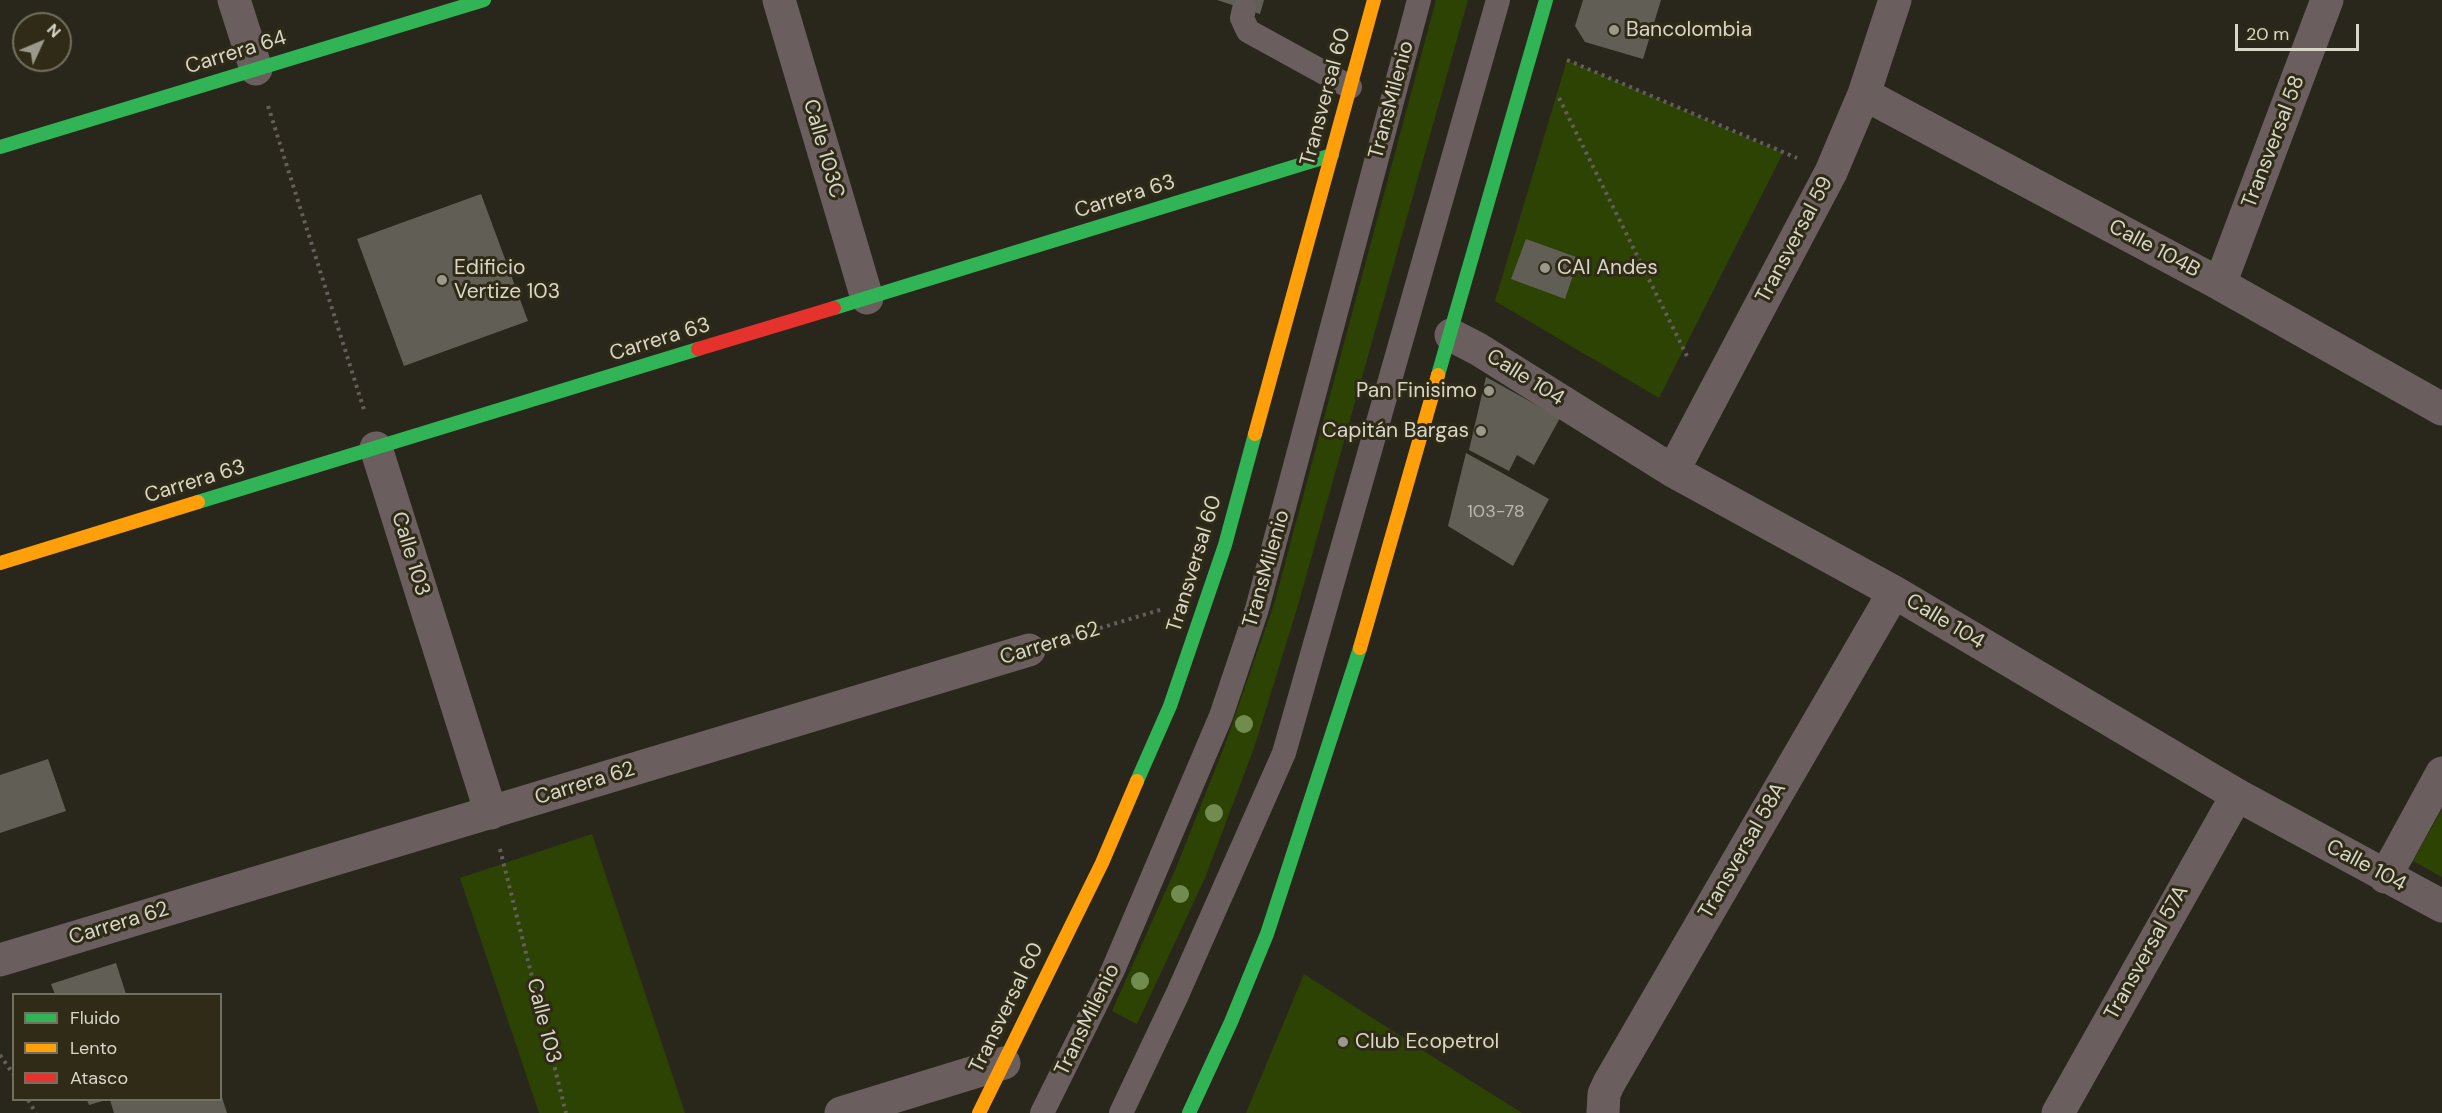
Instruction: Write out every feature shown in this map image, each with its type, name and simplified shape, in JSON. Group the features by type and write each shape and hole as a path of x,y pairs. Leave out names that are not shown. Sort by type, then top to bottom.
{"main road":[{"name":"Carrera 64","path":"0,147 484,0"},
{"name":"Transversal 60","path":"979,1113 1102,863 1170,706 1225,545 1374,0"},
{"path":"1189,1113 1231,1022 1267,934 1320,776 1356,662 1546,0"},
{"name":"Carrera 63","path":"0,563 1332,155"}],"street":[{"path":"234,0 256,69"},
{"name":"Calle 103C","path":"779,0 867,298"},
{"name":"Transversal 59","path":"1673,471 1831,172 1864,94 1895,0"},
{"name":"Transversal 58","path":"2220,284 2327,0"},
{"name":"Calle 104B","path":"1864,94 2220,284 2442,409"},
{"name":"Calle 104","path":"1451,335 1478,349 1673,471 1894,592 2237,795 2442,906"},
{"name":"Calle 103","path":"376,448 491,813"},
{"name":"Transversal 58A","path":"1603,1113 1604,1095 1609,1083 1894,592"},
{"name":"Carrera 62","path":"0,960 1029,650"},
{"path":"2385,877 2442,773"},
{"name":"Transversal 57A","path":"2058,1113 2237,795"},
{"path":"841,1113 1004,1063"}],"lane":[{"name":"TransMilenio","path":"1042,1113 1113,970 1221,716 1254,620 1419,0"},
{"path":"1121,1113 1177,995 1284,753 1498,0"},
{"path":"1244,9 1242,18 1248,31 1350,87"}],"path":[{"path":"1560,57 1831,172"},
{"path":"256,69 376,448"},
{"path":"1558,97 1710,401"},
{"name":"Carrera 62","path":"1029,650 1169,608"},
{"name":"Calle 103","path":"491,813 566,1113"},
{"path":"0,1055 12,1072"}],"green space":[{"path":"1436,0 1468,0 1298,605 1254,748 1205,878 1137,1024 1112,1011 1176,868 1226,742 1275,601"},
{"path":"1567,60 1783,153 1659,398 1495,301"},
{"path":"2442,809 2442,877 2413,861"},
{"path":"592,834 685,1113 539,1113 460,878"},
{"name":"Club Ecopetrol","path":"1304,974 1452,1069 1522,1113 1246,1113"}],"building":[{"path":"1217,0 1264,0 1260,14"},
{"name":"Bancolombia","path":"1583,0 1661,0 1643,59 1585,42 1575,26"},
{"name":"Edificio Vertize 103","path":"481,194 528,321 404,366 357,239"},
{"name":"CAI Andes","path":"1526,239 1579,258 1565,299 1511,279"},
{"path":"1486,377 1560,418 1534,465 1517,455 1509,471 1469,450"},
{"path":"1466,453 1549,499 1513,566 1448,526"},
{"path":"48,759 66,811 0,833 0,775"},
{"path":"116,963 126,993 55,993 51,984"},
{"path":"222,1097 227,1113 114,1113 110,1101 222,1101"},
{"path":"87,1101 103,1101 89,1105"}],"traffic: fast":[{"path":"0,147 484,0"},
{"path":"1438,375 1546,0"},
{"path":"834,308 1332,155"},
{"path":"198,502 698,349"},
{"path":"1137,781 1170,706 1225,545 1255,434"},
{"path":"1189,1113 1231,1022 1267,934 1360,648"}],"traffic: slow":[{"path":"1255,434 1374,0"},
{"path":"1360,648 1438,375"},
{"path":"0,563 198,502"},
{"path":"979,1113 1102,863 1137,781"}],"traffic: jam":[{"path":"698,349 834,308"}],"place":[{"name":"Bancolombia","path":"1614,30"},
{"name":"CAI Andes","path":"1545,268"},
{"name":"Edificio Vertize 103","path":"442,280"},
{"name":"Pan Finisimo","path":"1489,391"},
{"name":"Capitán Bargas","path":"1481,431"},
{"name":"Club Ecopetrol","path":"1343,1042"}]}
